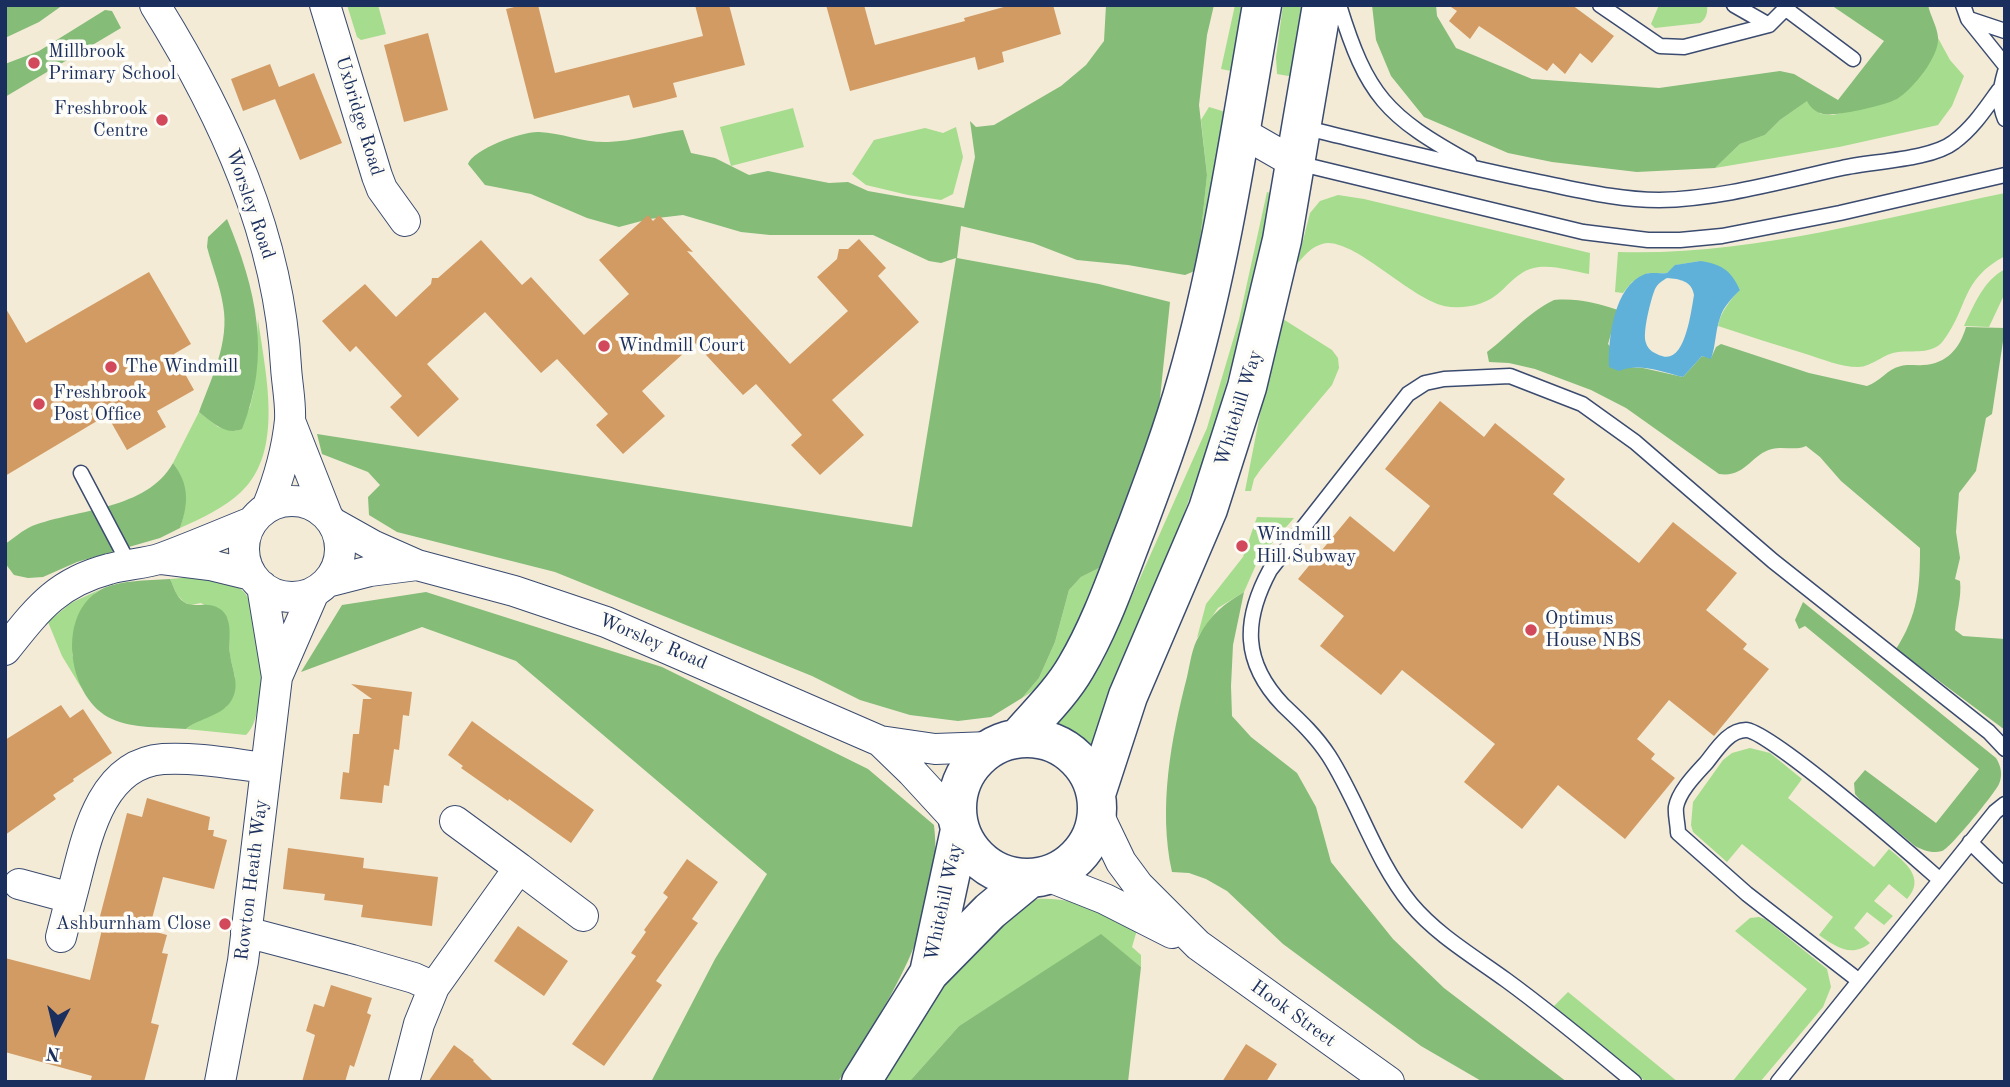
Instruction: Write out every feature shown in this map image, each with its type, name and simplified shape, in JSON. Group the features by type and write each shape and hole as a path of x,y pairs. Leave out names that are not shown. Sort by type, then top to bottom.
{"main road":[{"path":"1004,742 1054,742 1082,762 1091,777 1097,804 1092,835 1080,855 1063,869 1039,877 1012,877 987,866 968,846 959,826 956,811 958,792 969,766 1004,742 1075,669 1093,635 1162,460 1187,380 1207,302 1241,132 1262,5"},
{"name":"Whitehill Way","path":"1097,804 1128,696 1166,605 1191,554 1227,452 1261,337 1299,145 1322,5"},
{"name":"Whitehill Way","path":"929,973 959,826"},
{"name":"Whitehill Way","path":"861,1082 929,973 990,911 1039,877"}],"street":[{"name":"Worsley Road","path":"155,5 181,48 234,153 254,202 281,306 290,420 279,473 260,515 245,537 244,552 257,580 276,594 292,597 370,571 417,565"},
{"name":"Uxbridge Road","path":"325,5 377,176 382,189 405,221"},
{"path":"1241,132 1299,145"},
{"name":"Worsley Road","path":"290,420 339,538 340,554 336,569 321,587"},
{"name":"Worsley Road","path":"260,515 285,502 301,502 315,507 374,546 417,565 514,591 606,622 880,741 935,749 1004,742"},
{"path":"9,638 43,603 84,577 129,564 159,559 260,515"},
{"path":"159,559 210,565 257,580"},
{"name":"Rowton Heath Way","path":"220,1082 236,1003 246,932 277,677 257,580"},
{"name":"Rowton Heath Way","path":"277,677 321,587"},
{"name":"Worsley Road","path":"880,741 912,772 959,826"},
{"path":"61,937 95,815 104,797 125,775 142,764 164,759 266,768"},
{"name":"Hook Street","path":"1097,804 1121,862 1138,885 1198,945"},
{"path":"455,821 583,916"},
{"path":"404,1082 419,1024 433,987 519,868"},
{"name":"Hook Street","path":"1039,877 1105,899 1198,945 1389,1082"},
{"path":"19,884 71,898"},
{"path":"246,932 414,978 433,987"}],"lane":[{"path":"1339,5 1360,66 1390,110 1422,135 1484,171"},
{"path":"1600,5 1660,46 1684,47 1769,25 1788,7 1853,60"},
{"path":"1734,5 1769,25"},
{"path":"1966,12 2005,31"},
{"path":"1966,12 2005,65"},
{"path":"1299,145 1484,171 1619,198 1661,200 1705,195 1930,153 1954,143 1979,118 1999,90 2005,72"},
{"path":"1999,90 2001,110 2005,118"},
{"path":"1299,145 1583,232 1648,240 1722,236 2005,175"},
{"path":"1634,1082 1423,917 1391,876 1330,757 1311,731 1263,681 1252,656 1250,637 1256,595 1270,570 1408,394 1425,383 1434,381 1510,376 1581,404 1635,442 1773,561 1989,732 2005,749"},
{"path":"81,473 129,564"},
{"path":"1858,981 1747,894 1678,833 1676,807 1700,769 1723,742 1736,732 1747,729 1761,735 1832,788 1939,879"},
{"path":"1778,1082 1939,879 1995,812 2005,804"},
{"path":"1970,842 2005,876"}],"green space":[{"path":"5,5 63,5 39,22 5,38"},
{"path":"347,5 378,5 386,34 361,40 357,37"},
{"path":"1106,5 1214,5 1207,35 1199,105 1207,175 1197,270 1185,275 1077,260 1033,243 961,226 957,258 1099,284 1170,302 1159,408 1101,567 1081,577 1069,590 1055,642 1039,678 1022,698 991,717 958,721 910,715 860,700 812,676 555,572 397,532 369,515 368,497 380,485 368,472 322,454 317,434 912,527 956,258 941,263 929,261 873,235 770,235 741,232 683,215 649,219 619,227 587,218 531,194 485,185 468,164 488,147 532,132 608,142 683,130 691,153 715,158 749,175 768,171 829,183 848,182 868,191 964,208 975,157 970,121 976,127 994,125 1061,86 1086,65 1104,41"},
{"path":"1235,5 1248,5 1236,72 1221,69"},
{"path":"1283,5 1305,5 1294,77 1277,74 1276,57"},
{"path":"1372,5 1436,5 1437,16 1456,48 1532,79 1659,88 1780,71 1794,74 1838,100 1884,41 1831,5 1928,5 1938,37 1930,62 1910,88 1897,99 1838,114 1815,111 1807,101 1780,120 1765,135 1740,144 1715,168 1637,172 1552,162 1508,153 1424,117 1391,76 1376,40"},
{"path":"1659,5 1707,5 1707,11 1700,23 1655,28 1651,24"},
{"path":"105,10 112,11 121,28 5,97 5,64 39,51"},
{"path":"1938,38 1950,60 1964,76 1952,106 1938,125 1839,147 1715,168 1740,144 1765,135 1780,120 1808,100 1821,114 1833,115 1895,100 1932,56"},
{"path":"1209,107 1229,113 1197,270 1207,175 1201,120"},
{"path":"793,108 804,147 731,166 720,127"},
{"path":"956,127 963,157 953,194 941,200 866,185 852,174 874,140 925,128 943,133"},
{"path":"1267,192 1273,194 1241,332 1209,444 1173,544 1119,666 1092,748 1088,748 1050,728 1084,689 1103,661 1207,428 1239,320"},
{"path":"2005,193 2005,256 1990,265 1972,284 1943,341 1928,350 1893,353 1868,365 1852,367 1718,326 1729,302 1740,289 1700,261 1676,265 1667,273 1648,273 1632,282 1623,293 1615,292 1618,252 1667,252 1764,242"},
{"path":"1338,195 1590,253 1589,274 1537,267 1518,276 1488,300 1474,305 1451,307 1430,301 1364,258 1334,244 1314,247 1297,264 1310,213 1320,201"},
{"path":"227,219 246,271 257,322 256,375 251,402 242,429 236,431 219,427 199,412 218,360 224,333 223,305 207,247 208,237"},
{"path":"2005,269 2005,293 1989,327 1964,326 1985,287"},
{"path":"1554,300 1587,302 1618,310 1608,344 1627,367 1683,377 1702,356 1711,358 1716,347 1721,344 1809,373 1867,386 1896,368 1931,364 1946,358 1960,342 1966,327 2005,328 1992,414 1986,418 1976,471 1959,493 1956,532 1960,558 1955,579 1960,581 1960,599 1955,630 1963,636 2005,639 2005,730 1896,649 1909,624 1916,600 1920,548 1841,481 1820,457 1806,446 1772,449 1736,472 1719,474 1626,408 1591,390 1535,369 1489,362 1487,352 1527,318"},
{"path":"258,319 269,410 263,455 255,475 241,492 220,508 180,528 185,494 178,470 173,463 199,412 218,427 237,431 250,407 254,390"},
{"path":"1283,319 1332,350 1338,358 1339,368 1332,385 1261,469 1254,479 1251,491 1245,491 1262,404"},
{"path":"173,463 182,478 186,494 180,528 160,538 77,562 43,577 14,575 5,563 5,544 25,530 50,520 129,499 161,479"},
{"path":"1257,517 1294,518 1259,558 1244,592 1218,608 1197,638 1206,604 1243,557"},
{"path":"1101,567 1102,580 1070,646 1037,688 1022,698 1039,678 1055,642 1069,590 1081,577"},
{"path":"214,578 230,582 243,591 250,602 259,640 261,686 253,724 246,735 186,729 226,707 235,677 230,656 228,619 201,603 191,605 184,602 177,595 170,579"},
{"path":"170,579 181,600 192,605 215,606 227,618 236,684 234,695 222,710 186,729 139,726 112,719 97,709 78,678 72,639 76,621 84,604 105,588 132,581"},
{"path":"101,589 95,593 72,654 82,688 90,702 62,656 48,622 71,603"},
{"path":"426,592 662,667 868,769 934,825 935,860 930,895 921,928 892,992 838,1082 651,1082 715,959 767,874 516,661 422,627 301,672 342,605"},
{"path":"1244,592 1233,645 1232,716 1251,737 1297,773 1316,807 1331,862 1393,939 1444,988 1567,1082 1483,1082 1421,1046 1283,944 1227,891 1189,873 1172,872 1166,823 1168,774 1191,656 1208,622"},
{"path":"1803,602 1998,761 2001,777 1996,789 1962,832 1942,851 1931,852 1915,846 1861,801 1855,794 1854,783 1865,770 1936,823 1979,769 1805,626 1799,629 1795,620"},
{"path":"1750,748 1770,753 1802,779 1788,798 1874,867 1889,849 1911,871 1914,884 1907,899 1889,884 1874,901 1893,916 1884,925 1867,912 1854,928 1870,943 1857,950 1850,950 1819,935 1833,917 1742,844 1727,862 1693,832 1693,802 1723,760 1732,753"},
{"path":"1038,899 1077,903 1137,930 1132,947 1141,955 1141,967 1101,935 959,1026 909,1082 885,1082 944,984 1024,904"},
{"path":"1759,917 1827,969 1831,987 1823,1007 1760,1082 1732,1082 1807,989 1735,931 1750,918"},
{"path":"1101,934 1141,967 1128,1082 909,1082 959,1026"},
{"path":"1568,992 1678,1082 1646,1082 1554,1006"}],"water":[{"path":"1700,261 1714,264 1733,277 1740,290 1721,314 1711,359 1702,356 1683,377 1642,368 1619,371 1609,367 1615,314 1626,290 1645,274 1667,273 1675,265","holes":["1667,278 1688,284 1694,295 1689,324 1681,345 1670,356 1662,356 1652,351 1645,338 1655,289"]}],"building":[{"path":"538,5 555,73 703,36 695,5 729,5 745,65 673,83 677,97 658,102 633,108 629,95 534,119 506,9"},
{"path":"826,5 864,5 875,45 965,21 964,18 1011,5 1053,5 1061,34 1002,52 1004,62 978,70 975,57 850,91"},
{"path":"1448,5 1572,5 1614,36 1592,63 1580,53 1565,74 1553,63 1547,71 1479,26 1470,39 1449,21 1457,11"},
{"path":"428,33 448,110 404,122 384,45"},
{"path":"270,64 279,87 314,73 342,143 300,160 275,99 243,111 231,79"},
{"name":"Windmill Court","path":"648,215 653,221 659,215 693,252 687,251 790,364 848,311 817,277 837,259 839,249 848,249 859,239 886,268 878,276 919,322 832,400 864,435 820,475 791,445 802,435 756,384 743,395 695,343 642,391 665,416 623,454 596,425 608,414 557,359 541,373 485,312 427,364 459,399 418,437 390,407 402,396 356,346 350,352 322,321 365,284 396,317 431,284 432,278 438,278 481,240 522,285 531,277 584,335 629,294 599,260"},
{"name":"The Windmill","path":"149,272 191,344 174,354 194,390 157,411 166,427 127,450 107,415 5,476 5,307 26,343"},
{"name":"Optimus House NBS","path":"1440,401 1484,437 1495,423 1565,479 1553,494 1639,563 1673,522 1737,573 1706,610 1747,644 1743,649 1769,669 1714,736 1669,700 1637,739 1655,754 1651,759 1675,778 1625,839 1558,785 1522,829 1464,782 1495,744 1402,670 1381,695 1320,646 1344,616 1298,579 1350,516 1394,552 1430,506 1385,469"},
{"path":"351,684 412,692 409,716 403,715 399,750 394,749 389,786 384,785 382,803 340,799 343,772 349,773 353,734 359,734 363,699 372,699"},
{"path":"61,705 70,718 83,709 112,753 73,779 74,781 53,795 56,799 5,835 5,740"},
{"path":"472,721 594,810 571,843 461,768 463,766 448,755"},
{"path":"147,798 210,817 208,830 214,830 213,836 227,840 214,889 163,877 149,930 167,935 162,953 168,954 151,1023 159,1025 144,1082 90,1082 92,1076 5,1052 5,958 90,980 104,921 99,920 127,813 142,817"},
{"path":"288,848 364,858 363,868 438,877 432,926 361,917 363,905 324,900 325,894 283,889"},
{"path":"687,859 718,882 692,919 698,923 656,981 662,985 604,1066 572,1044 636,956 631,953 668,897 663,893"},
{"path":"518,926 568,961 544,996 494,961"},
{"path":"331,985 372,998 367,1013 371,1015 354,1067 350,1065 345,1082 302,1082 315,1035 306,1031 314,1004 324,1007"},
{"path":"1246,1044 1277,1064 1266,1082 1222,1082"},
{"path":"454,1045 474,1060 494,1082 428,1082"}],"place":[{"name":"Millbrook Primary School","path":"34,63"},
{"name":"Freshbrook Centre","path":"162,120"},
{"name":"Windmill Court","path":"604,346"},
{"name":"The Windmill","path":"111,367"},
{"name":"Freshbrook Post Office","path":"39,404"},
{"name":"Windmill Hill Subway","path":"1242,546"},
{"name":"Optimus House NBS","path":"1531,630"},
{"name":"Ashburnham Close","path":"225,924"}]}
